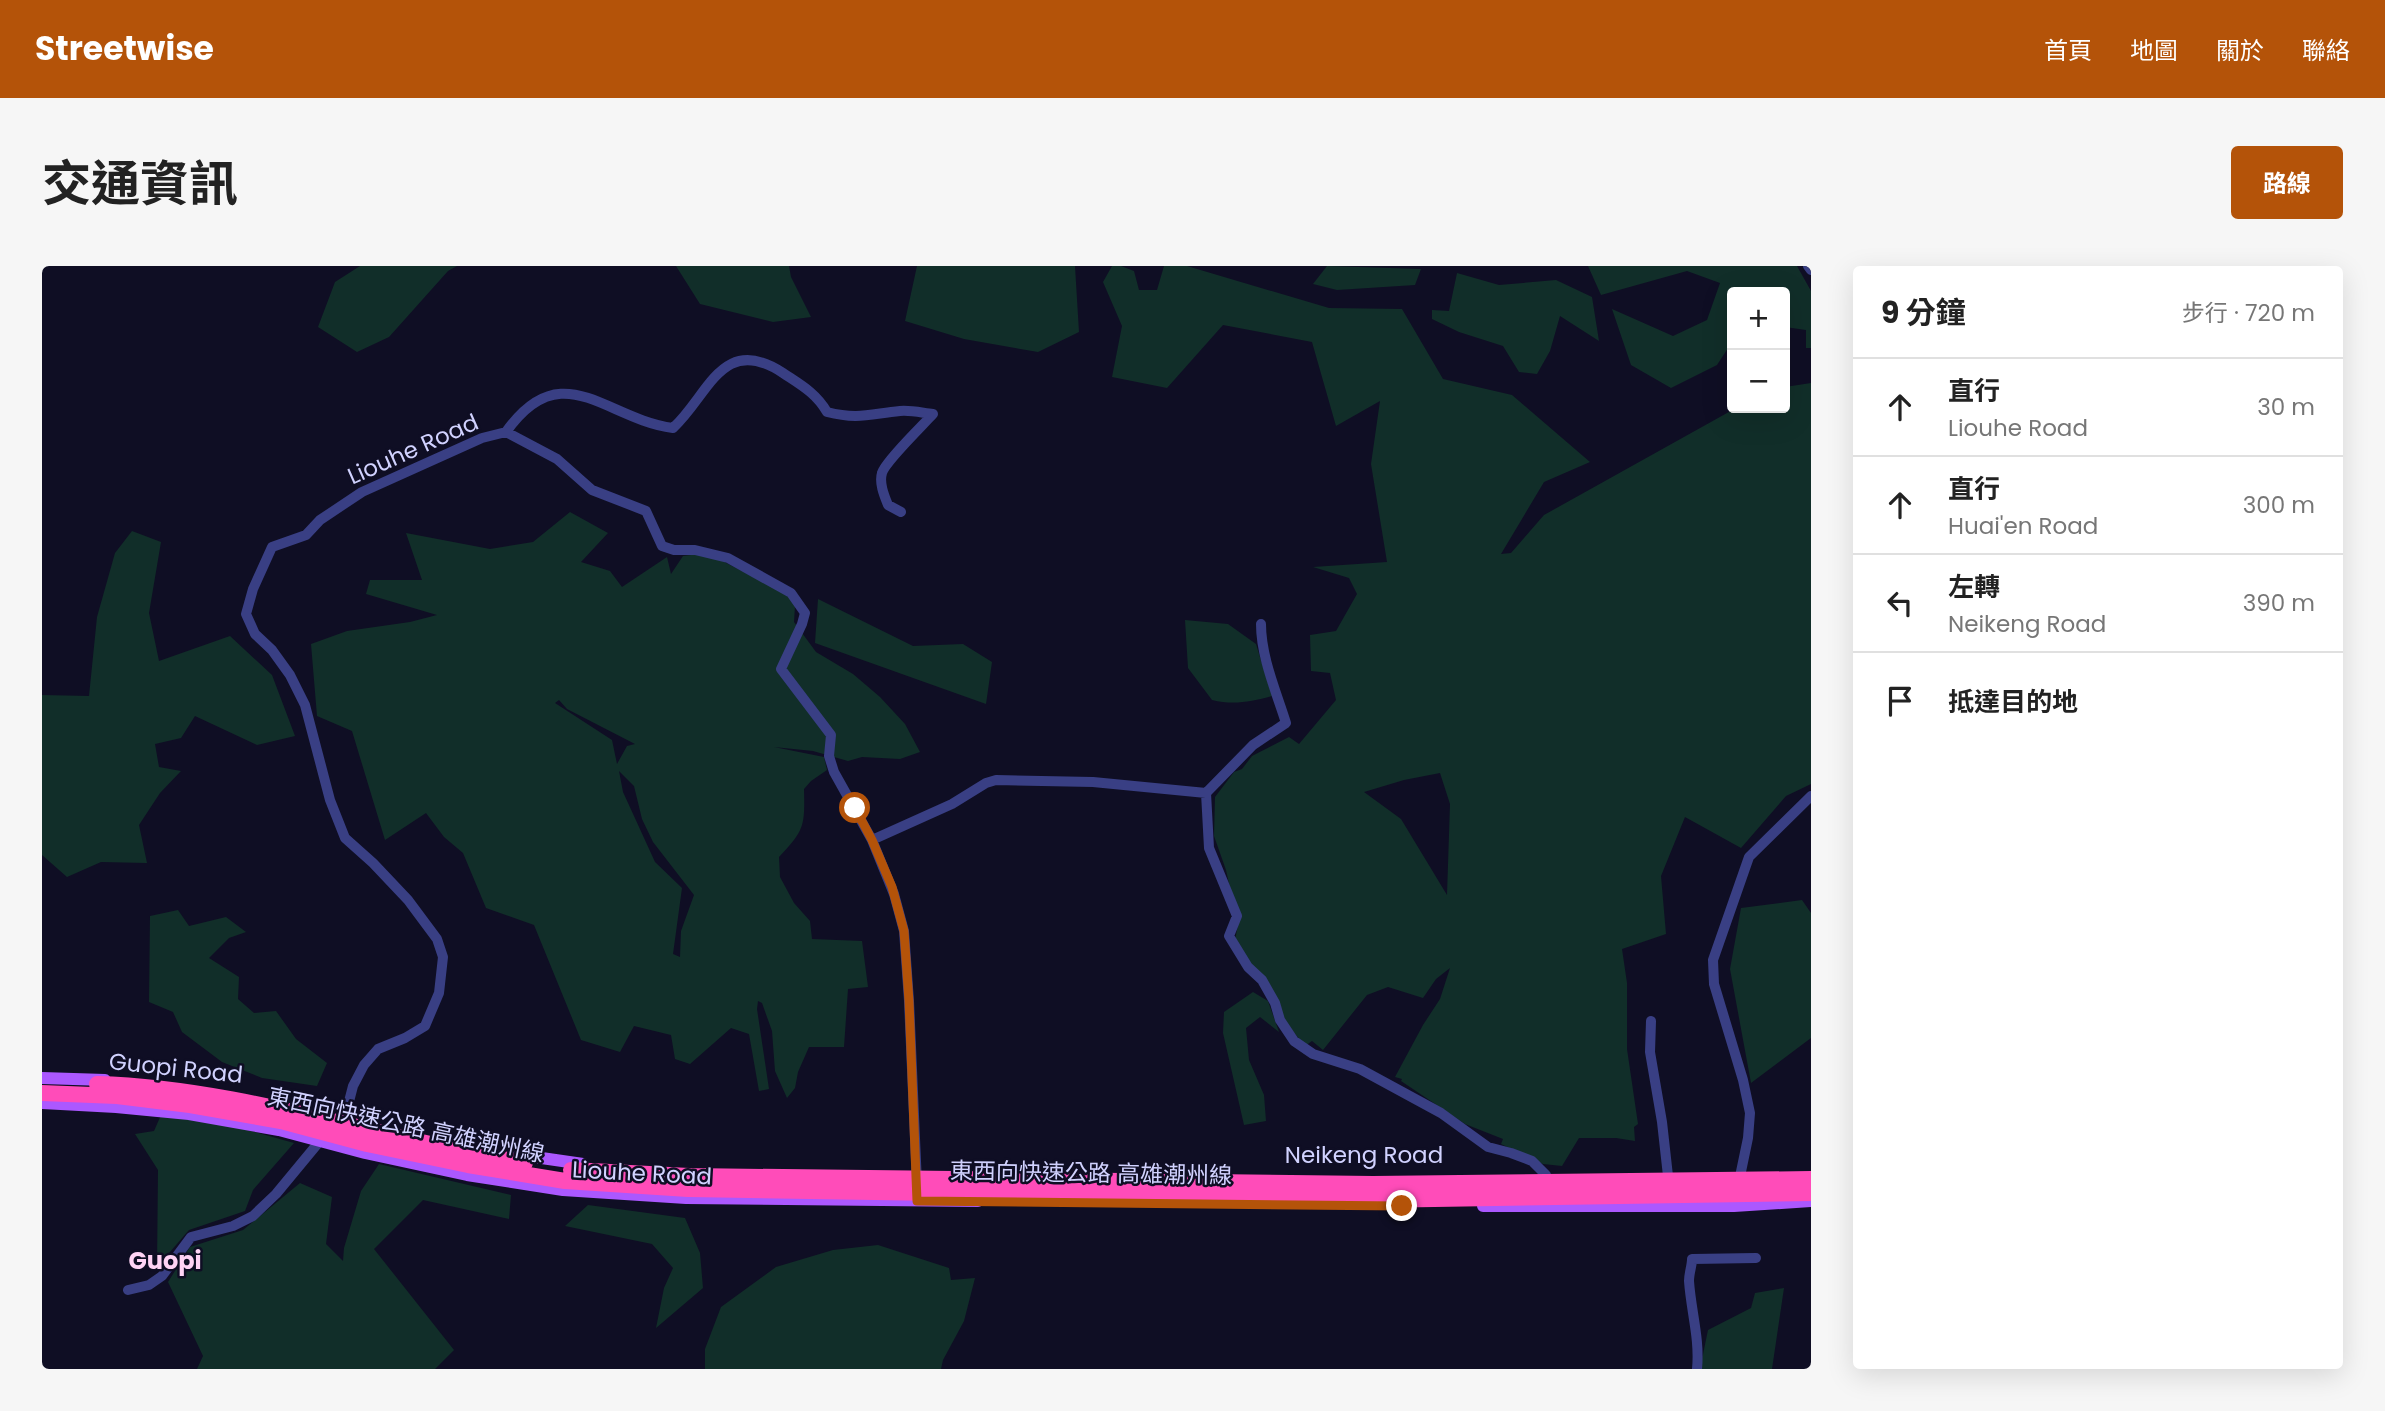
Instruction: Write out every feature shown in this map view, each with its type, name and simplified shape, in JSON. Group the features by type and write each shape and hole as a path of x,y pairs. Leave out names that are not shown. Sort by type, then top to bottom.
{"highway":[{"name":"東西向快速公路 高雄潮州線","path":"42,1080 192,1093 283,1109 469,1154 567,1170 689,1176 1373,1184 1811,1179"},
{"name":"東西向快速公路 高雄潮州線","path":"42,1093 117,1096 190,1105 281,1121 368,1144 468,1165 565,1181 688,1189 1373,1200 1811,1193"}],"main road":[{"name":"Guopi Road","path":"42,1080 118,1081 206,1088 345,1117"},
{"name":"Guopi Road","path":"42,1103 189,1114 320,1140"},
{"name":"Liouhe Road","path":"345,1117 463,1145 569,1163 690,1169 916,1172"},
{"name":"Liouhe Road","path":"320,1140 365,1153 467,1175 563,1190 686,1198 917,1201"},
{"name":"Neikeng Road","path":"916,1172 1372,1178 1741,1176 1811,1173"},
{"path":"917,1201 1373,1206 1734,1206 1811,1201"}],"street":[{"path":"506,432 517,416 538,400 560,392 602,403 635,417 673,428 724,368 749,358 778,370 819,397 827,412 867,417 903,410 933,414 887,463 882,473 882,489 888,505 901,512"},
{"name":"Liouhe Road","path":"345,1117 354,1086 364,1065 379,1049 425,1026 439,993 443,957 437,939 408,900 345,838 330,800 305,705 290,675 272,650 255,634 246,614 253,589 272,547 306,535 320,520 362,492 482,439 506,432 556,459 592,490 646,510 662,546 728,558 792,593 805,613 781,669 831,735 829,756 834,772 872,840"},
{"path":"1261,624 1266,657 1286,723 1253,745 1206,793 1209,848 1237,916 1228,936 1248,967 1262,980 1280,1020 1294,1041 1313,1055 1360,1069 1441,1113 1488,1147 1532,1161 1546,1175"},
{"path":"917,1201 904,931 892,887 872,840 952,804 986,783 996,780 1093,782 1206,793"},
{"path":"1734,1206 1750,1113 1743,1080 1714,984 1713,960 1749,857 1811,796"},
{"path":"1651,1021 1650,1052 1668,1176"},
{"path":"128,1290 149,1285 162,1276 191,1237 233,1226 253,1216 276,1194 320,1140 345,1117"},
{"path":"1696,1369 1698,1340 1689,1276 1692,1259 1756,1258"}],"green space":[{"path":"360,266 457,266 448,271 389,337 357,352 318,327 335,282"},
{"path":"676,266 789,266 791,277 811,317 773,322 700,304"},
{"path":"917,266 1075,266 1079,332 1038,352 964,339 905,321"},
{"path":"1112,266 1134,271 1139,290 1157,290 1164,266 1187,266 1329,308 1402,309 1443,379 1512,395 1590,462 1544,482 1501,554 1511,553 1544,515 1727,413 1790,413 1790,386 1811,383 1811,784 1786,796 1741,848 1685,817 1661,876 1666,934 1622,949 1627,983 1627,1049 1638,1124 1634,1127 1635,1141 1579,1138 1562,1166 1543,1164 1501,1144 1503,1139 1465,1124 1401,1081 1402,1079 1395,1077 1440,999 1450,968 1436,979 1423,998 1388,987 1367,995 1323,1050 1312,1041 1305,1046 1287,1024 1235,940 1238,925 1226,870 1214,836 1215,797 1234,772 1242,769 1252,756 1289,737 1299,744 1336,700 1330,673 1311,671 1310,635 1336,631 1357,594 1349,578 1313,567 1387,562 1371,464 1380,401 1336,426 1312,342 1223,325 1167,388 1112,377 1122,326 1103,282","holes":["1440,773 1450,804 1447,895 1401,819 1364,792"]},
{"path":"1327,266 1421,269 1415,285 1337,290 1313,284"},
{"path":"1588,266 1797,266 1811,291 1811,348 1806,348 1806,330 1790,328 1790,287 1727,287 1727,350 1717,365 1671,388 1631,365 1612,309 1673,336 1707,320 1720,283 1687,271 1601,295"},
{"path":"1457,273 1499,285 1556,280 1592,297 1599,341 1560,316 1550,351 1537,374 1519,372 1503,346 1459,332 1432,319 1432,310 1449,311"},
{"path":"570,512 608,533 581,562 610,571 622,587 667,557 671,574 683,556 707,553 786,594 795,606 794,622 816,652 853,674 880,697 905,724 920,752 900,759 862,757 848,761 813,751 774,747 824,757 827,770 804,789 801,827 779,857 780,877 794,903 810,921 812,939 862,941 868,987 848,989 844,1047 809,1047 798,1072 795,1088 787,1098 775,1071 772,1031 762,1003 758,1001 769,1089 759,1091 749,1034 731,1028 690,1064 675,1059 671,1035 634,1026 620,1052 581,1040 534,925 486,908 463,853 444,837 426,813 385,840 352,731 317,716 311,644 347,631 410,622 437,615 366,594 370,580 422,580 406,533 490,549 533,542","holes":["559,700 567,709 635,744 627,746 617,764 612,740 555,703","619,771 634,786 642,819 653,842 694,895 681,931 680,957 673,954 682,888 655,862 623,792"]},
{"path":"132,531 161,542 149,613 159,661 230,636 272,675 295,736 257,745 195,716 181,738 155,744 159,767 181,771 160,793 139,825 147,863 101,862 67,877 42,855 42,695 89,696 97,617 115,553"},
{"path":"818,599 913,646 963,644 992,662 986,704 815,643"},
{"path":"1185,620 1228,624 1256,644 1272,696 1242,702 1212,700 1188,668"},
{"path":"1802,900 1811,913 1811,1038 1751,1083 1730,969 1741,908"},
{"path":"178,910 189,926 226,917 246,932 229,938 209,958 239,977 238,999 254,1013 276,1011 296,1039 327,1063 317,1086 262,1078 222,1062 182,1032 173,1012 149,1002 150,916"},
{"path":"1253,992 1268,1001 1279,1032 1260,1017 1246,1028 1249,1060 1264,1095 1266,1121 1244,1125 1223,1033 1224,1012"},
{"path":"161,1115 244,1129 294,1143 253,1190 245,1211 189,1230 157,1267 158,1170 135,1134 154,1131"},
{"path":"379,1164 511,1195 509,1219 423,1200 374,1249 454,1350 435,1369 197,1369 203,1356 168,1282 190,1247 243,1230 300,1183 332,1197 326,1244 343,1261 344,1248 361,1191"},
{"path":"588,1205 685,1218 700,1253 703,1288 656,1328 664,1288 673,1268 652,1244 565,1226"},
{"path":"878,1245 949,1268 951,1280 975,1278 964,1321 941,1369 705,1369 705,1349 721,1307 776,1267 833,1250"},
{"path":"1784,1288 1772,1369 1700,1369 1708,1330 1751,1308 1755,1293"}],"district":[{"name":"Guopi","path":"165,1260"}],"route":[{"path":"855,808 892,887 904,931 917,1201 1402,1206"}]}
